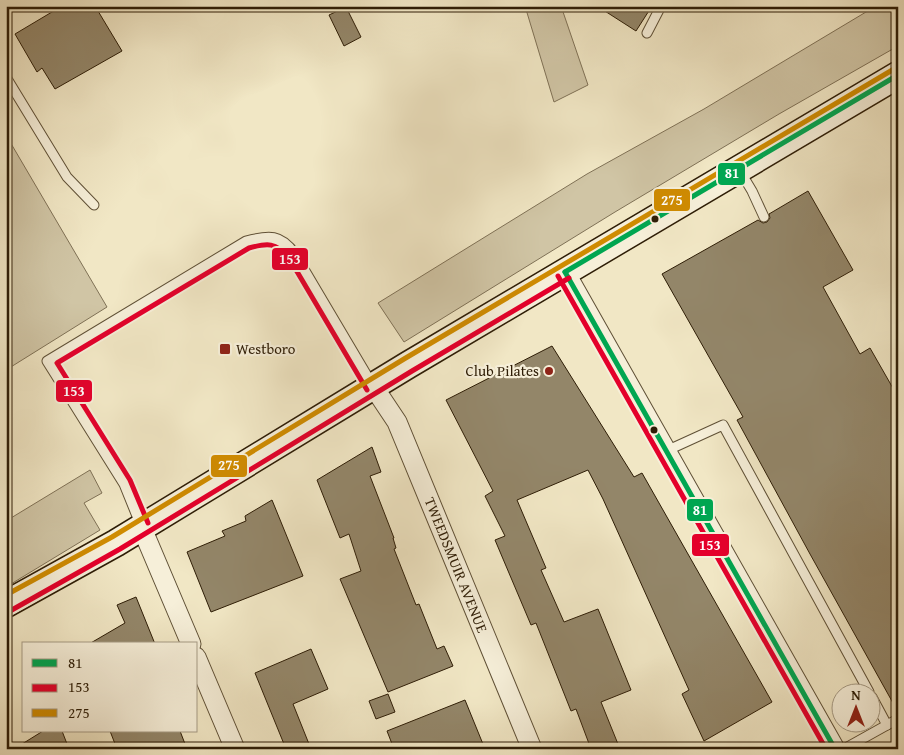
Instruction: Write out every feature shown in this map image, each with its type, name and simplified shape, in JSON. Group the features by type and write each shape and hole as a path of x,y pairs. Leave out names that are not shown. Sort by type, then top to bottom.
{"main road":[{"path":"6,604 116,543 370,381 565,272 898,75"}],"street":[{"path":"565,272 835,749"},
{"name":"TWEEDSMUIR AVENUE","path":"370,381 397,422 532,749"},
{"path":"141,526 190,642"},
{"path":"198,661 235,749"}],"lane":[{"path":"647,33 661,6"},
{"path":"6,77 66,177 94,205"},
{"path":"738,169 752,191 764,217"},
{"path":"141,526 124,484 47,360 246,241 258,238 278,238 288,244 295,254 370,381"},
{"path":"666,450 723,425 864,682"},
{"path":"6,594 110,534"},
{"path":"882,716 887,725"},
{"path":"844,749 898,719"}],"shaded area":[{"path":"525,6 561,6 588,85 554,102"},
{"path":"876,6 898,6 898,46 779,114 615,212 404,342 378,303 587,174 704,109"},
{"path":"6,135 107,307 6,370"},
{"path":"90,470 102,493 84,503 100,530 6,587 6,521"}],"building":[{"path":"62,6 95,6 122,51 55,89 42,68 37,72 15,34"},
{"path":"597,6 652,6 636,31"},
{"path":"346,7 361,37 344,46 329,15"},
{"path":"808,191 853,270 823,287 860,354 870,348 898,397 898,712 737,420 743,417 662,274 758,220 763,223 767,222 770,218 769,214"},
{"path":"552,346 634,477 642,473 772,702 704,741 682,694 689,690 603,499 588,470 517,500 546,568 541,570 564,622 598,609 631,690 601,702 620,749 591,749 576,709 571,711 536,623 531,625 495,540 505,536 485,496 493,491 446,400"},
{"path":"372,447 381,472 370,476 394,538 396,548 394,549 416,605 419,604 437,649 444,646 453,666 388,692 340,579 361,571 349,534 340,538 317,480"},
{"path":"272,500 303,576 211,612 187,552 225,536 222,531 246,521 245,516"},
{"path":"136,597 154,642 92,642 125,623 117,605"},
{"path":"311,649 328,689 293,704 311,749 286,749 255,673"},
{"path":"388,694 395,712 376,719 369,701"},
{"path":"465,700 485,749 394,749 387,731"},
{"path":"41,732 62,732 69,749 14,749"},
{"path":"110,732 180,732 187,749 117,749"}],"transit line":[{"name":"275","path":"6,595 112,537 404,359 894,69"},
{"name":"81","path":"565,272 898,75"},
{"name":"153","path":"148,523 130,480 57,363 249,248 271,245 280,249 289,258 367,390"},
{"name":"81","path":"565,272 835,749"},
{"name":"153","path":"558,276 826,749"},
{"name":"153","path":"10,611 120,549 412,371 569,278"}],"place":[{"name":"Westboro","path":"225,349"},
{"name":"Club Pilates","path":"549,371"}]}
